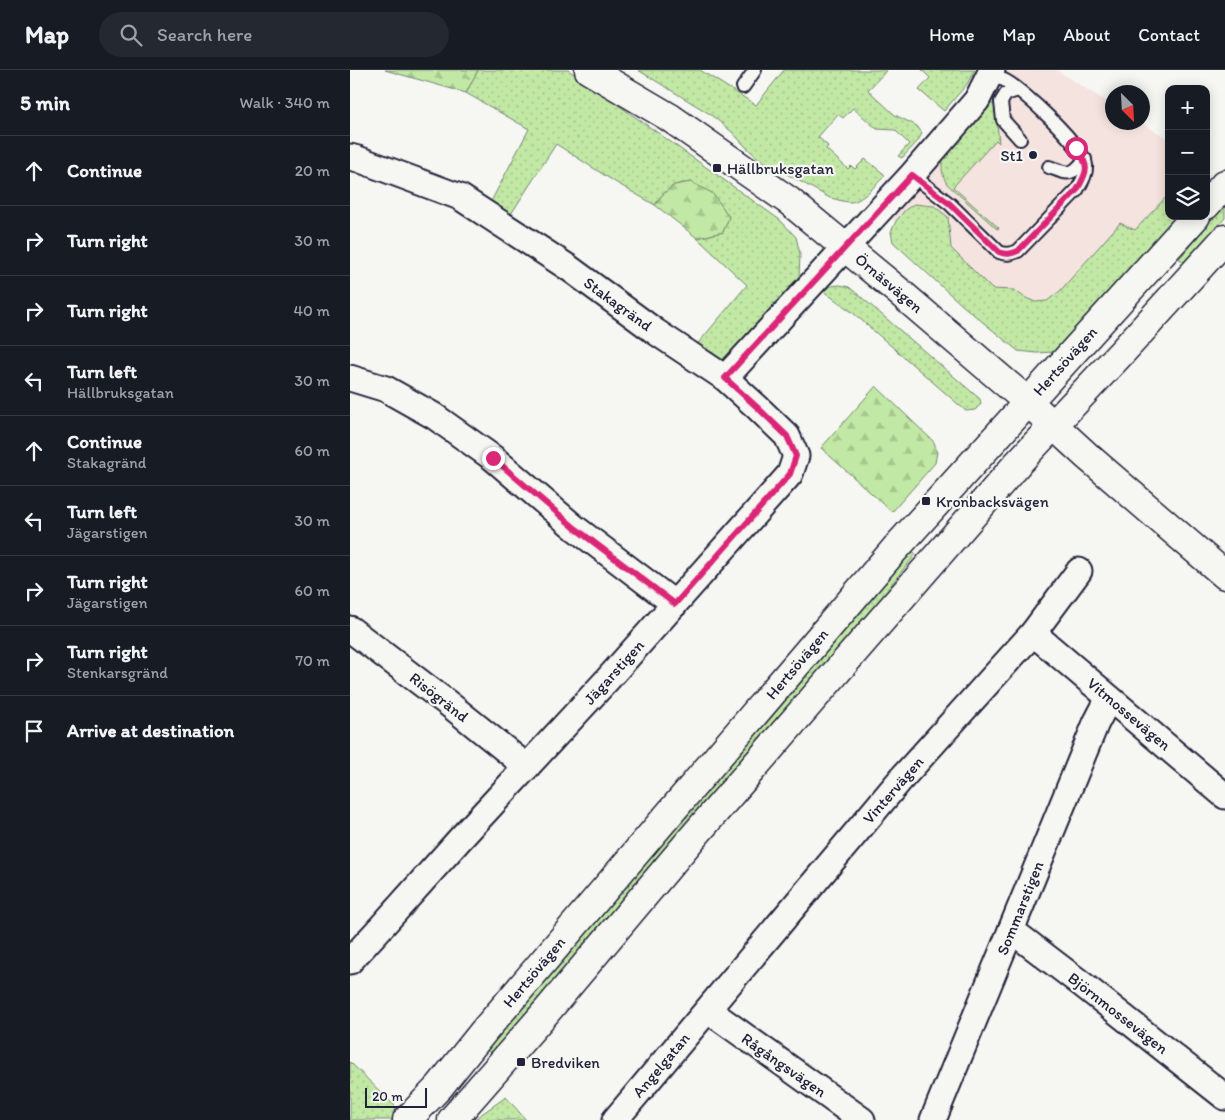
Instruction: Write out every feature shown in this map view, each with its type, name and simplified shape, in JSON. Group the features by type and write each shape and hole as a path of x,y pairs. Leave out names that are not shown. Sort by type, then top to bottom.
{"main road":[{"name":"Örnäsvägen","path":"589,70 669,117 789,201 845,246 1054,426"},
{"path":"1210,201 1225,184"},
{"name":"Hertsövägen","path":"407,1120 438,1087 895,548 1192,220"},
{"path":"452,1120 547,1011 694,836 1018,463 1225,239"},
{"path":"1054,426 1225,575"}],"street":[{"path":"725,378 912,175 977,100 990,73"},
{"name":"Stakagränd","path":"350,157 460,197 569,268 656,332 725,378"},
{"path":"350,378 386,388 434,416 493,458 575,528 675,604"},
{"name":"Jägarstigen","path":"350,961 608,680 790,474 796,456 787,436 725,378"},
{"name":"Vintervägen","path":"708,1010 901,779 1032,633 1079,571"},
{"name":"Risögränd","path":"350,629 450,705 527,767"},
{"name":"Vitmossevägen","path":"1032,633 1225,796"},
{"name":"Sommarstigen","path":"933,1120 1096,723 1109,698"},
{"name":"Björnmossevägen","path":"1011,930 1225,1097"},
{"name":"Angelgatan","path":"615,1120 708,1010"},
{"name":"Rågångsvägen","path":"708,1010 862,1120"}],"lane":[{"path":"743,87 755,70"},
{"path":"912,175 950,204 999,252 1005,254 1012,254 1018,251 1077,190 1084,179 1085,159 1062,130 1018,90 990,73"},
{"path":"1018,90 1006,94 1001,102 1003,120 1020,139"},
{"path":"1049,167 1066,173 1077,169 1085,159"}],"shaded area":[{"path":"977,70 1056,70 1105,101 1105,130 1150,130 1150,128 1165,137 1165,198 1135,230 1047,301 1035,302 1014,290 992,289 951,248 948,217 905,210 896,221 867,208 956,107"}],"green space":[{"path":"385,70 478,70 466,93"},
{"path":"478,70 568,70 780,220 796,237 800,254 799,277 808,287 725,379 689,354 747,285 697,238 723,232 729,217 721,205 712,194 691,182 674,185 662,195 655,205 556,144 504,225 485,213 529,129 466,93"},
{"path":"638,70 700,70 756,105 784,70 887,70 868,90 895,115 917,126 922,133 918,141 902,158 898,156 909,144 895,130 877,129 853,108 843,118 838,114 818,137 828,146 826,149 848,169 851,166 855,169 865,159 885,176 859,199 850,202 842,201 830,198 758,158 732,132 710,114"},
{"path":"922,70 975,70 967,84 944,111 919,90 930,78"},
{"path":"990,104 995,104 999,143 996,140 953,187 999,228 997,229 947,184 942,169 943,158"},
{"path":"691,182 712,193 729,217 723,232 697,238 655,205 662,195 674,185"},
{"path":"1165,198 1165,220 1172,220 1053,352 1037,353 1018,351 962,305 893,242 891,232 896,221 905,210 914,204 934,206 948,217 951,248 992,289 1014,290 1035,302 1047,301 1060,291 1120,223 1135,230"},
{"path":"1225,203 1225,218 1185,262 1179,259"},
{"path":"831,286 849,287 860,296 980,399 981,404 975,410 966,411 852,312 823,291"},
{"path":"876,386 934,442 937,452 935,463 892,512 821,448"},
{"path":"911,550 916,554 893,582 886,596 714,792 495,1055 486,1050"},
{"path":"350,1062 404,1115 400,1120 350,1120"},
{"path":"506,1097 526,1120 473,1120"}],"place":[{"name":"St1","path":"1033,155"},
{"name":"Hällbruksgatan","path":"717,168"},
{"name":"Kronbacksvägen","path":"926,501"},
{"name":"Bredviken","path":"521,1062"}],"route":[{"path":"493,458 575,528 675,604 790,474 796,456 787,436 725,378 912,175 950,204 999,252 1012,254 1018,251 1077,190 1084,179 1085,159 1076,148"}]}
